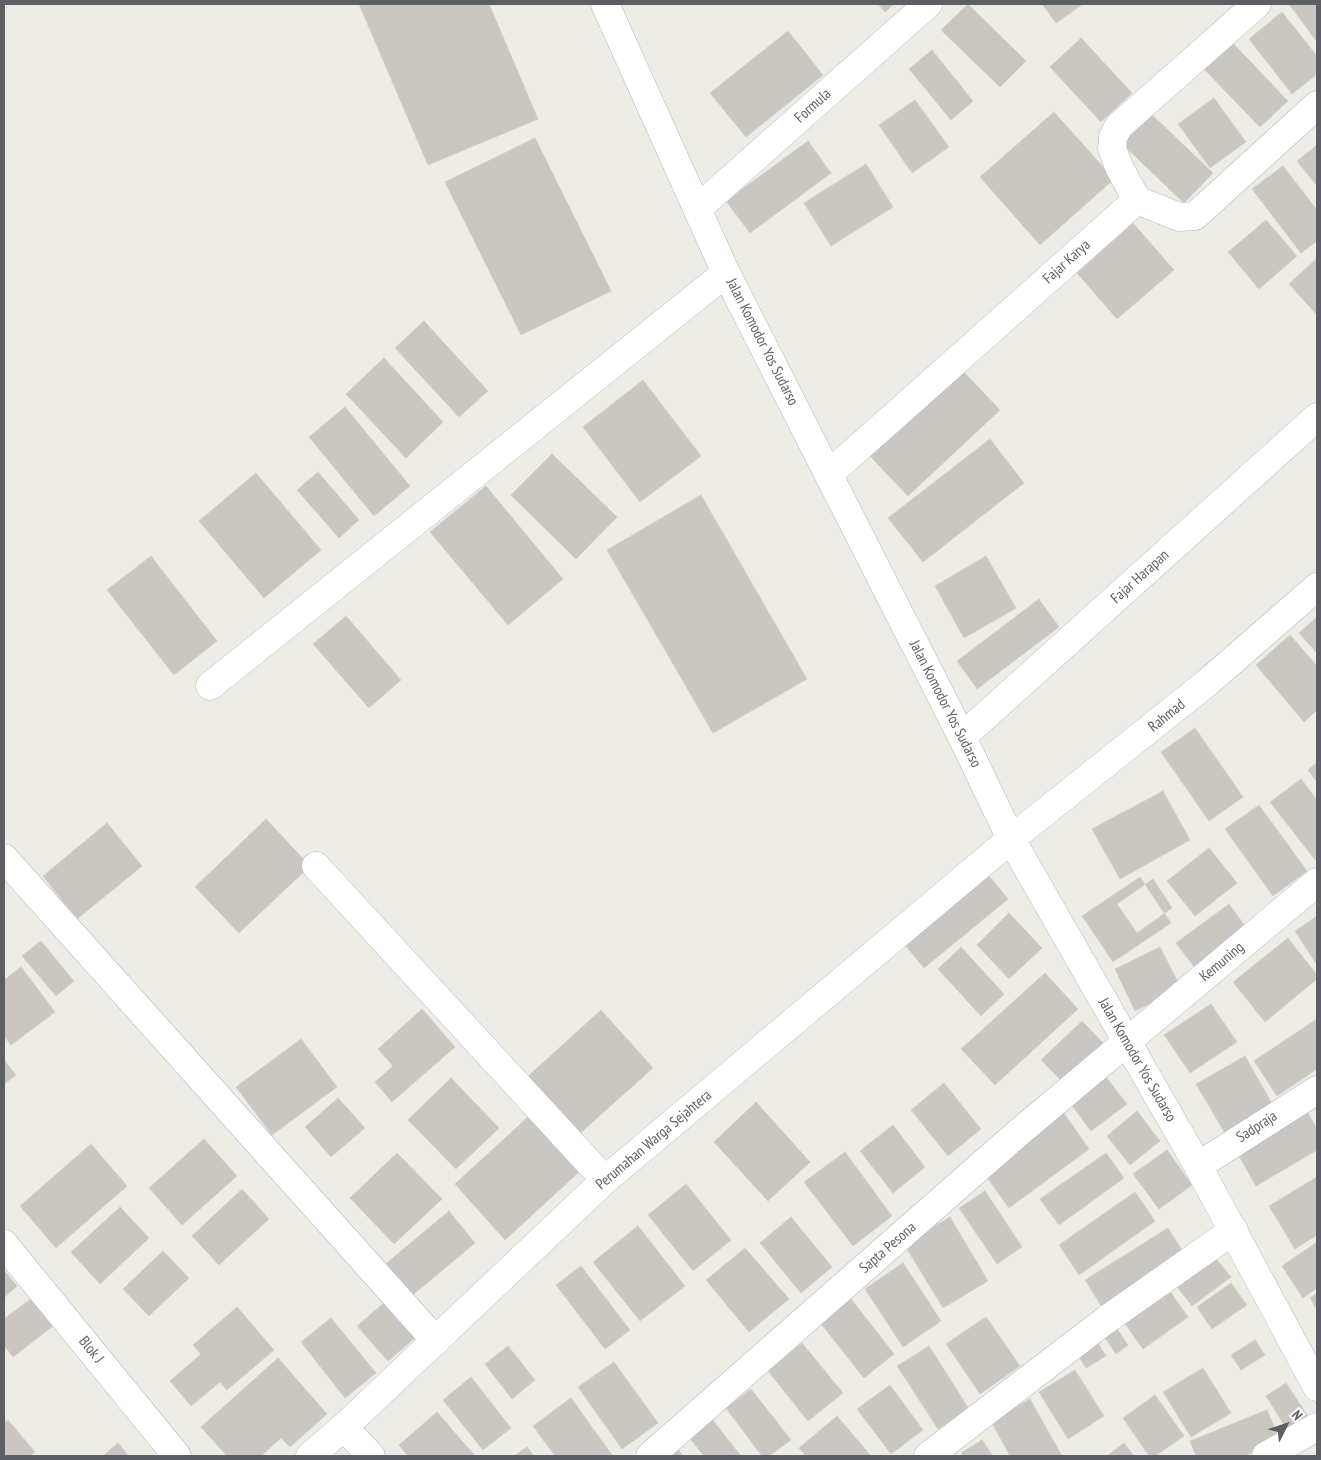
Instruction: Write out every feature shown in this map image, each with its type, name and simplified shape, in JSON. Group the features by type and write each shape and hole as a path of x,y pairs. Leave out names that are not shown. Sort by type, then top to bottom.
{"street":[{"name":"Jalan Komodor Yos Sudarso","path":"604,4 726,273 962,737 1011,839 1234,1230 1317,1387"},
{"name":"Formula","path":"697,209 928,4"},
{"path":"1258,4 1119,126 1113,137 1112,148 1119,167 1137,200 1179,217 1195,216 1317,105"},
{"name":"Fajar Karya","path":"828,474 1137,200"},
{"path":"210,686 726,273"},
{"name":"Fajar Harapan","path":"962,737 1317,417"},
{"name":"Rahmad","path":"1011,839 1208,682 1317,587"},
{"name":"Perumahan Warga Sejahtera","path":"310,1456 344,1428 605,1180 1011,839"},
{"path":"4,858 436,1341"},
{"path":"316,866 605,1180"},
{"name":"Kemuning","path":"1128,1042 1317,882"},
{"name":"Sapta Pesona","path":"650,1456 1017,1134 1128,1042"},
{"name":"Sadpraja","path":"1198,1166 1317,1090"},
{"path":"928,1456 1106,1320 1234,1230"},
{"name":"Blok J","path":"4,1244 177,1456"},
{"path":"1266,1456 1317,1427"},
{"path":"344,1428 371,1456"}],"building":[{"path":"359,4 489,4 538,119 428,165"},
{"path":"878,4 894,4 885,12"},
{"path":"968,4 1026,61 1000,87 941,30"},
{"path":"1042,4 1083,4 1056,23"},
{"path":"1289,4 1317,4 1317,42"},
{"path":"1282,12 1317,56 1317,74 1292,94 1249,39"},
{"path":"788,31 823,75 746,137 710,93"},
{"path":"1081,38 1132,93 1101,122 1050,67"},
{"path":"1229,39 1288,101 1260,127 1201,66"},
{"path":"932,50 973,101 951,120 909,69"},
{"path":"1214,98 1246,142 1210,168 1178,124"},
{"path":"915,100 949,147 912,173 879,125"},
{"path":"1147,110 1213,173 1184,203 1119,141"},
{"path":"1054,112 1114,179 1040,245 980,177"},
{"path":"535,138 611,291 521,335 445,182"},
{"path":"808,141 831,173 750,233 726,201"},
{"path":"1317,145 1317,186 1297,161"},
{"path":"866,164 893,207 831,246 804,203"},
{"path":"1283,166 1317,210 1317,241 1301,253 1252,189"},
{"path":"1266,220 1297,256 1259,289 1228,252"},
{"path":"1133,223 1174,270 1117,319 1077,273"},
{"path":"1317,258 1317,315 1289,284"},
{"path":"424,321 488,391 459,417 395,348"},
{"path":"384,358 443,422 406,458 346,394"},
{"path":"960,368 1000,410 908,496 869,455"},
{"path":"643,380 701,456 640,502 583,427"},
{"path":"345,407 410,486 374,516 309,437"},
{"path":"990,439 1024,483 923,562 888,518"},
{"path":"552,454 617,517 576,559 511,495"},
{"path":"318,472 359,520 339,538 297,490"},
{"path":"256,473 321,550 264,598 199,521"},
{"path":"486,486 563,579 508,625 430,532"},
{"path":"701,495 807,679 713,733 607,550"},
{"path":"151,556 217,641 174,675 107,590"},
{"path":"986,556 1016,608 964,638 935,586"},
{"path":"1039,599 1059,627 977,689 957,661"},
{"path":"346,616 401,680 369,708 313,644"},
{"path":"1317,617 1317,653 1299,633"},
{"path":"1290,635 1317,666 1317,710 1304,722 1256,665"},
{"path":"1195,728 1243,797 1209,821 1161,752"},
{"path":"1317,762 1317,782 1308,770"},
{"path":"1301,779 1317,800 1316,861 1270,802"},
{"path":"1163,791 1190,840 1120,879 1092,829"},
{"path":"1259,805 1307,871 1273,896 1225,829"},
{"path":"266,819 310,866 239,933 195,887"},
{"path":"107,823 142,866 77,919 43,876"},
{"path":"1209,848 1237,883 1195,916 1167,881"},
{"path":"989,876 1008,899 924,968 905,945"},
{"path":"1140,877 1171,923 1113,962 1082,916"},
{"path":"1153,879 1172,908 1137,933 1117,904"},
{"path":"1229,904 1250,933 1198,972 1176,943"},
{"path":"1009,913 1042,948 1009,979 977,945"},
{"path":"1317,916 1317,965 1295,931"},
{"path":"1288,938 1317,975 1317,979 1265,1022 1233,982"},
{"path":"41,941 74,981 56,996 22,956"},
{"path":"961,947 1004,994 981,1016 938,969"},
{"path":"1160,947 1181,988 1135,1011 1115,969"},
{"path":"21,967 55,1012 11,1045 4,1036 4,980"},
{"path":"1045,973 1078,1009 995,1085 961,1049"},
{"path":"1211,1004 1237,1042 1190,1073 1164,1035"},
{"path":"422,1009 455,1047 392,1102 375,1082 393,1066 378,1049"},
{"path":"601,1010 653,1068 577,1136 525,1079"},
{"path":"1317,1019 1317,1069 1277,1096 1254,1061"},
{"path":"1082,1021 1105,1045 1064,1083 1041,1060"},
{"path":"301,1039 337,1087 272,1135 236,1087"},
{"path":"1245,1056 1274,1107 1226,1135 1196,1084"},
{"path":"4,1060 16,1075 4,1084"},
{"path":"1105,1076 1127,1104 1091,1131 1070,1103"},
{"path":"451,1078 499,1128 456,1169 408,1120"},
{"path":"944,1083 981,1129 948,1156 911,1110"},
{"path":"338,1098 365,1128 331,1157 305,1127"},
{"path":"756,1102 810,1162 768,1201 714,1142"},
{"path":"1306,1110 1317,1129 1317,1150 1256,1186 1236,1151"},
{"path":"1137,1111 1160,1141 1130,1165 1107,1136"},
{"path":"1063,1112 1089,1149 1009,1208 983,1172"},
{"path":"529,1116 579,1172 505,1240 455,1184"},
{"path":"893,1125 925,1167 893,1193 860,1151"},
{"path":"204,1139 237,1176 182,1225 149,1188"},
{"path":"91,1144 127,1186 56,1248 20,1206"},
{"path":"1167,1150 1192,1185 1159,1209 1133,1174"},
{"path":"845,1152 892,1216 853,1246 804,1182"},
{"path":"397,1153 442,1199 394,1244 350,1198"},
{"path":"1106,1153 1124,1178 1059,1225 1040,1199"},
{"path":"1317,1177 1317,1235 1295,1249 1269,1206"},
{"path":"686,1184 731,1240 693,1271 648,1215"},
{"path":"242,1189 269,1219 219,1265 192,1236"},
{"path":"985,1191 1022,1247 997,1264 959,1208"},
{"path":"1135,1192 1155,1221 1079,1275 1059,1245"},
{"path":"120,1207 149,1238 100,1284 71,1252"},
{"path":"449,1211 475,1243 409,1298 382,1267"},
{"path":"791,1217 832,1267 801,1293 760,1243"},
{"path":"950,1217 988,1281 943,1308 904,1244"},
{"path":"638,1226 685,1286 640,1321 593,1262"},
{"path":"1168,1228 1185,1255 1102,1307 1085,1280"},
{"path":"1317,1242 1317,1288 1303,1298 1282,1266"},
{"path":"745,1248 789,1299 749,1332 706,1280"},
{"path":"163,1251 189,1278 149,1316 123,1289"},
{"path":"1213,1255 1231,1277 1192,1306 1175,1284"},
{"path":"903,1263 941,1321 903,1347 865,1289"},
{"path":"581,1266 630,1330 605,1349 556,1285"},
{"path":"4,1270 17,1286 4,1298"},
{"path":"1231,1283 1247,1305 1212,1329 1197,1307"},
{"path":"1167,1287 1188,1317 1143,1349 1121,1318"},
{"path":"1317,1293 1317,1310 1310,1298"},
{"path":"848,1295 894,1354 864,1378 818,1320"},
{"path":"32,1298 53,1326 13,1357 4,1345 4,1319"},
{"path":"385,1302 416,1337 388,1361 357,1326"},
{"path":"237,1307 274,1350 227,1390 220,1382 191,1406 170,1381 201,1354 193,1345"},
{"path":"986,1317 1020,1366 980,1394 946,1344"},
{"path":"331,1318 376,1373 345,1398 301,1342"},
{"path":"1113,1323 1128,1345 1116,1354 1101,1332"},
{"path":"1096,1340 1106,1356 1086,1368 1076,1352"},
{"path":"1255,1340 1265,1355 1241,1370 1231,1355"},
{"path":"802,1343 843,1393 808,1421 768,1371"},
{"path":"508,1346 535,1380 512,1399 485,1364"},
{"path":"929,1346 969,1409 938,1429 897,1366"},
{"path":"278,1358 327,1414 290,1447 281,1438 261,1456 227,1456 201,1427"},
{"path":"614,1362 658,1423 622,1449 578,1387"},
{"path":"1203,1368 1231,1413 1191,1437 1163,1392"},
{"path":"1075,1370 1104,1416 1068,1439 1039,1392"},
{"path":"471,1377 511,1428 483,1450 443,1400"},
{"path":"1286,1383 1309,1418 1288,1431 1266,1396"},
{"path":"890,1385 923,1430 891,1454 857,1409"},
{"path":"751,1389 791,1440 769,1456 762,1456 726,1408"},
{"path":"1155,1395 1184,1436 1155,1456 1149,1456 1123,1418"},
{"path":"571,1398 611,1456 555,1456 533,1426"},
{"path":"1030,1399 1062,1456 1010,1456 991,1421"},
{"path":"1267,1410 1280,1441 1244,1456 1196,1456 1190,1441"},
{"path":"437,1412 475,1456 408,1456 399,1445"},
{"path":"707,1413 741,1456 704,1456 684,1431"},
{"path":"837,1416 871,1456 806,1456 799,1448"},
{"path":"8,1420 35,1452 30,1456 4,1456 4,1423"},
{"path":"982,1440 993,1456 964,1456 961,1453"},
{"path":"118,1443 129,1456 103,1456"},
{"path":"1124,1443 1134,1456 1107,1456"},
{"path":"527,1447 534,1456 514,1456"},
{"path":"677,1448 683,1456 666,1456"}]}
